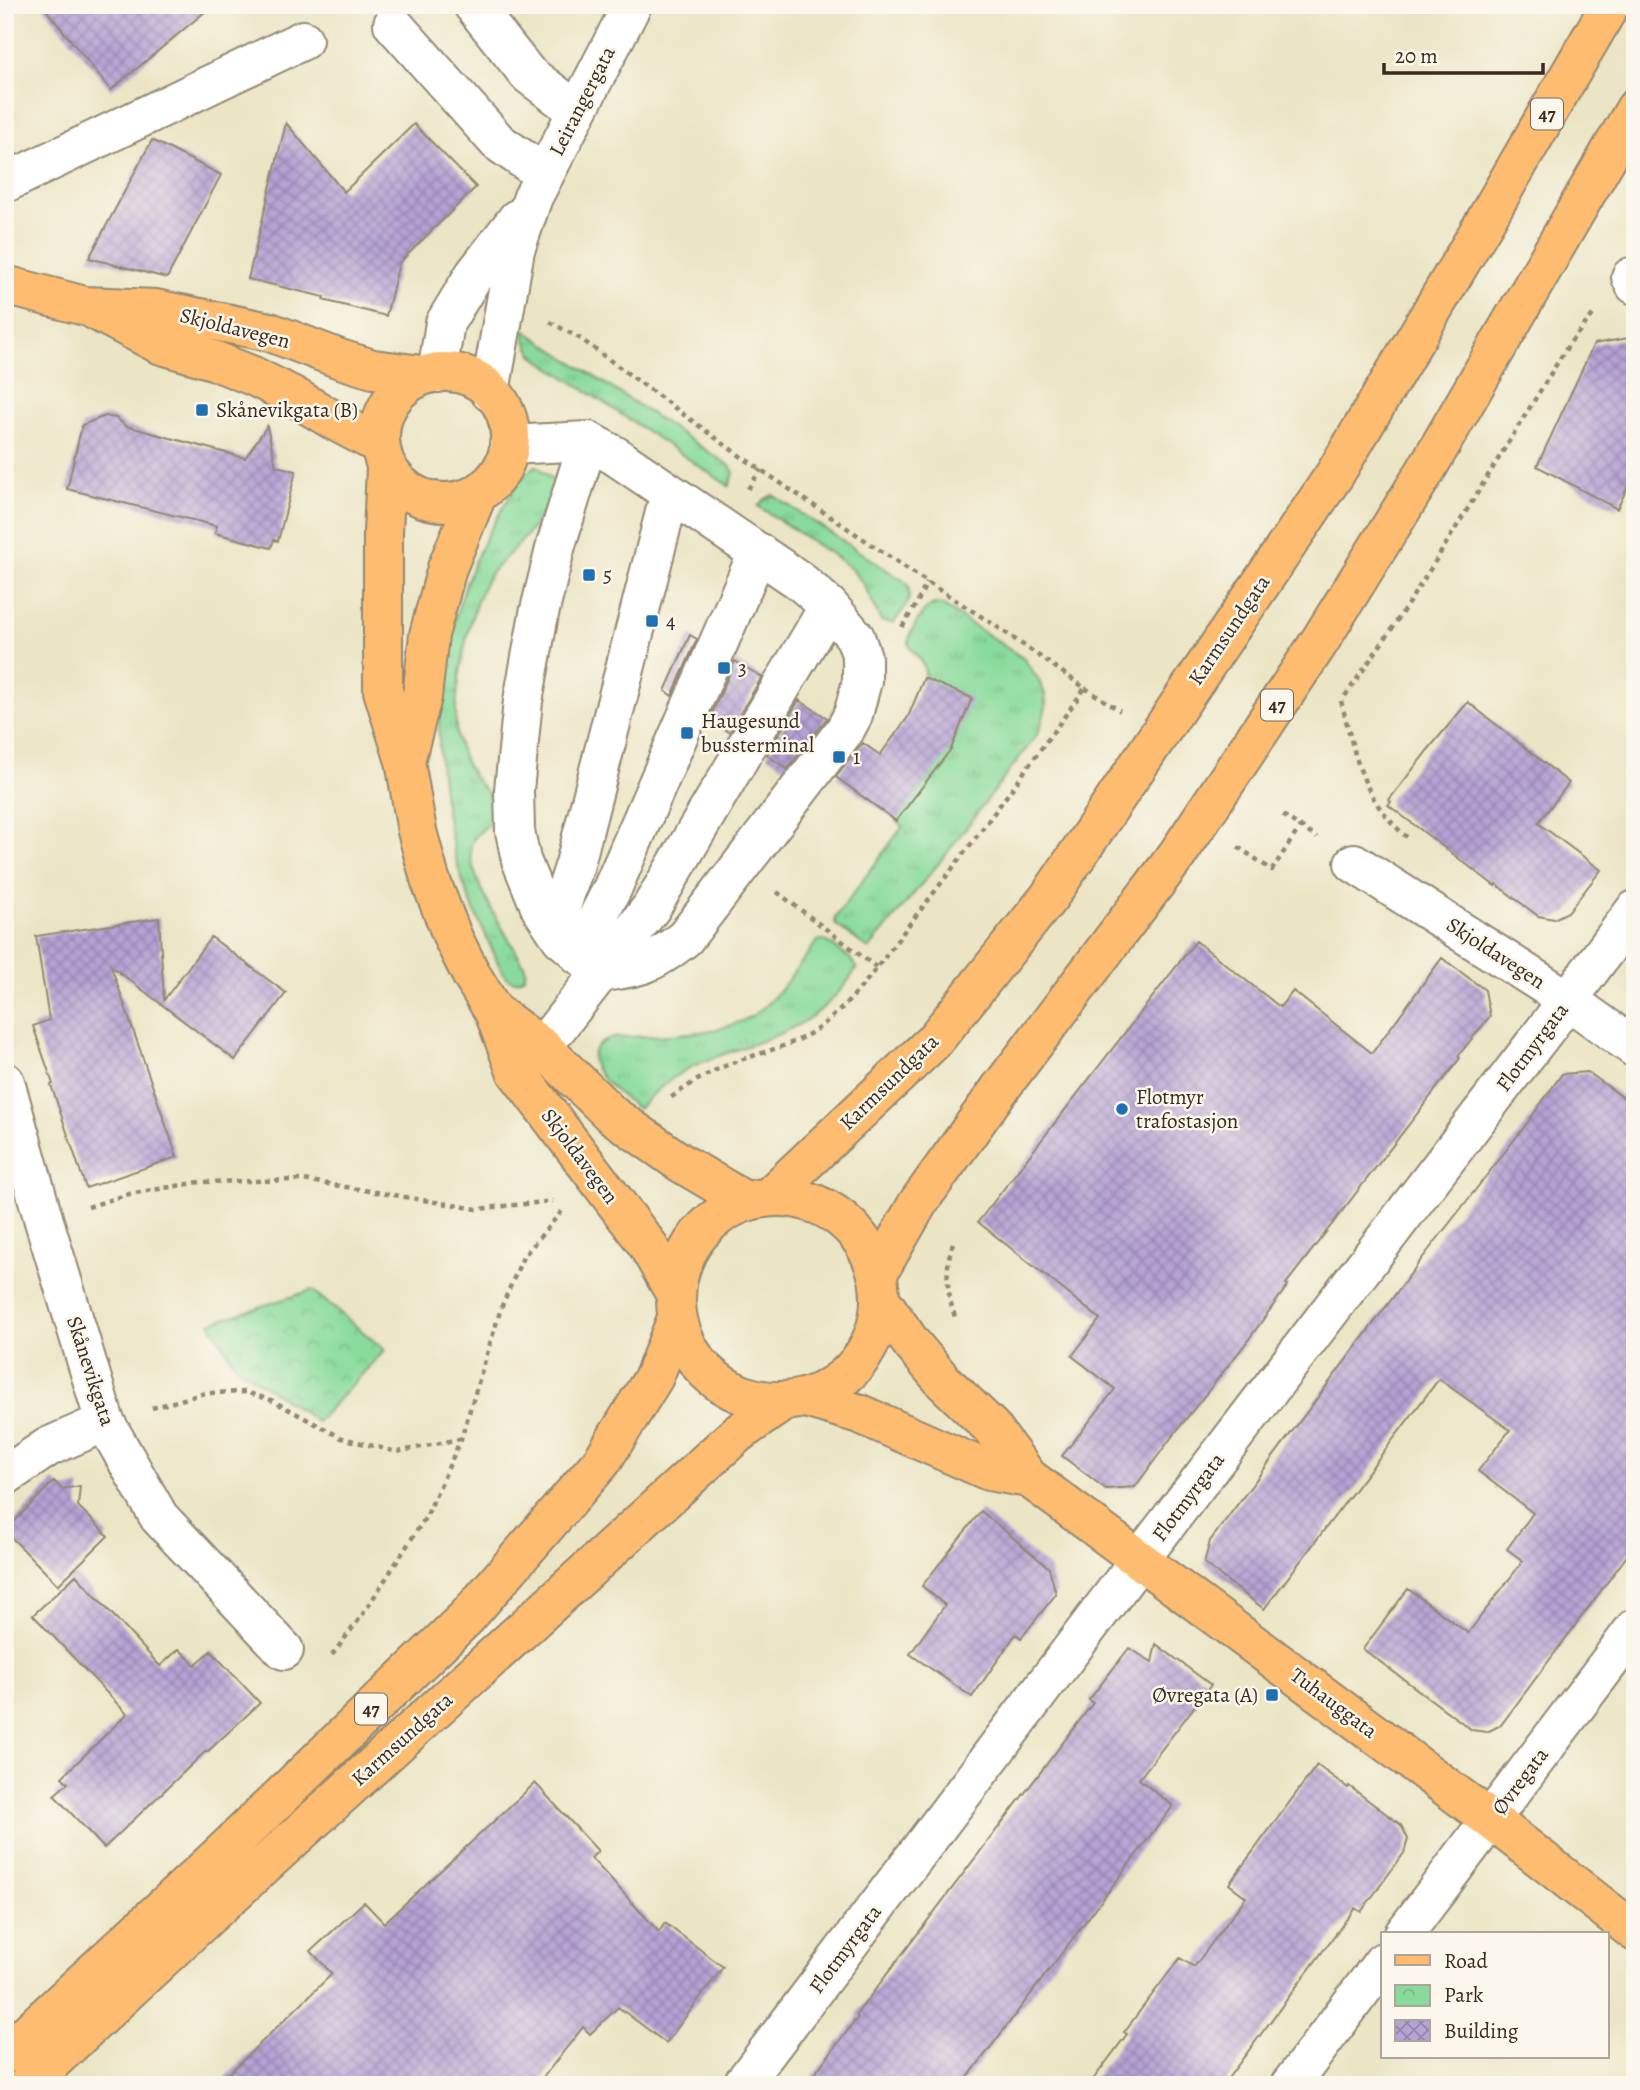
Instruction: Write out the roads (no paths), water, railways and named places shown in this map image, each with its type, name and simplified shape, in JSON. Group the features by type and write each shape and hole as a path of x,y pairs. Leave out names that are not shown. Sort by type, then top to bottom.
{"main road":[{"name":"Karmsundgata","path":"757,1199 934,1041 1049,897 1335,474 1485,223 1610,5"},
{"name":"47","path":"795,1400 830,1387 851,1371 867,1350 877,1326 879,1286 918,1203 999,1090 1177,855 1318,644 1426,470 1635,110"},
{"name":"Skjoldavegen","path":"7,293 85,306 156,309 270,332 373,369 430,374"},
{"name":"Skjoldavegen","path":"85,306 159,344 213,360 293,396 383,456 383,691 405,761 416,831 430,879 453,938 472,975 647,1244 677,1306"},
{"path":"446,372 471,376 490,392 499,401 508,422 509,444 506,461 495,480 477,495 455,502 432,502 419,498 400,485 383,456 381,422 389,403 404,386 430,374 446,372"},
{"name":"Skjoldavegen","path":"405,761 422,697 429,635 447,568 477,495"},
{"name":"Skjoldavegen","path":"529,1059 681,1163 757,1199"},
{"path":"757,1199 794,1197 817,1203 838,1215 856,1231 869,1251 879,1286"},
{"name":"47","path":"677,1306 680,1271 689,1248 704,1228 722,1213 757,1199"},
{"name":"Tuhauggata","path":"879,1286 911,1343 944,1382 991,1427 1029,1478 1491,1820 1635,1931"},
{"name":"Karmsundgata","path":"5,2054 224,1851 467,1617 602,1461 654,1377 677,1306"},
{"path":"677,1306 687,1346 705,1369 727,1388 754,1399 795,1400"},
{"name":"Karmsundgata","path":"27,2085 253,1874 737,1434 795,1400"},
{"name":"Tuhauggata","path":"795,1400 860,1414 989,1471 1029,1478"}],"street":[{"path":"473,5 528,74 577,111"},
{"name":"Leirangergata","path":"490,392 515,250 539,186 632,5"},
{"path":"393,24 539,186"},
{"path":"5,183 303,40"},
{"name":"Leirangergata","path":"430,374 445,323 474,275 539,186"},
{"path":"509,444 588,441 614,455 800,581 829,606 855,637 862,657 862,681 853,715 845,730 685,938 664,956 632,969 578,952 540,907 521,860 516,831 514,790 523,701 539,614 556,545 588,441"},
{"path":"578,952 575,864 670,493"},
{"path":"529,1059 578,952 612,889 758,552"},
{"path":"578,952 651,908 829,606"},
{"name":"Skjoldavegen","path":"1354,863 1568,1000 1635,1048"},
{"name":"Flotmyrgata","path":"742,2085 1635,910"},
{"name":"Skånevikgata","path":"5,1082 105,1422 159,1517 284,1650"},
{"path":"5,1476 48,1447 105,1422"},
{"name":"Øvregata","path":"1406,1932 1635,1628"},
{"path":"1290,2085 1381,1965"}],"place":[{"name":"Skånevikgata (B)","path":"202,410"},
{"name":"5","path":"589,575"},
{"name":"4","path":"652,621"},
{"name":"3","path":"724,668"},
{"name":"Haugesund bussterminal","path":"687,733"},
{"name":"1","path":"839,757"},
{"name":"Flotmyr trafostasjon","path":"1122,1109"},
{"name":"Øvregata (A)","path":"1272,1695"}]}
